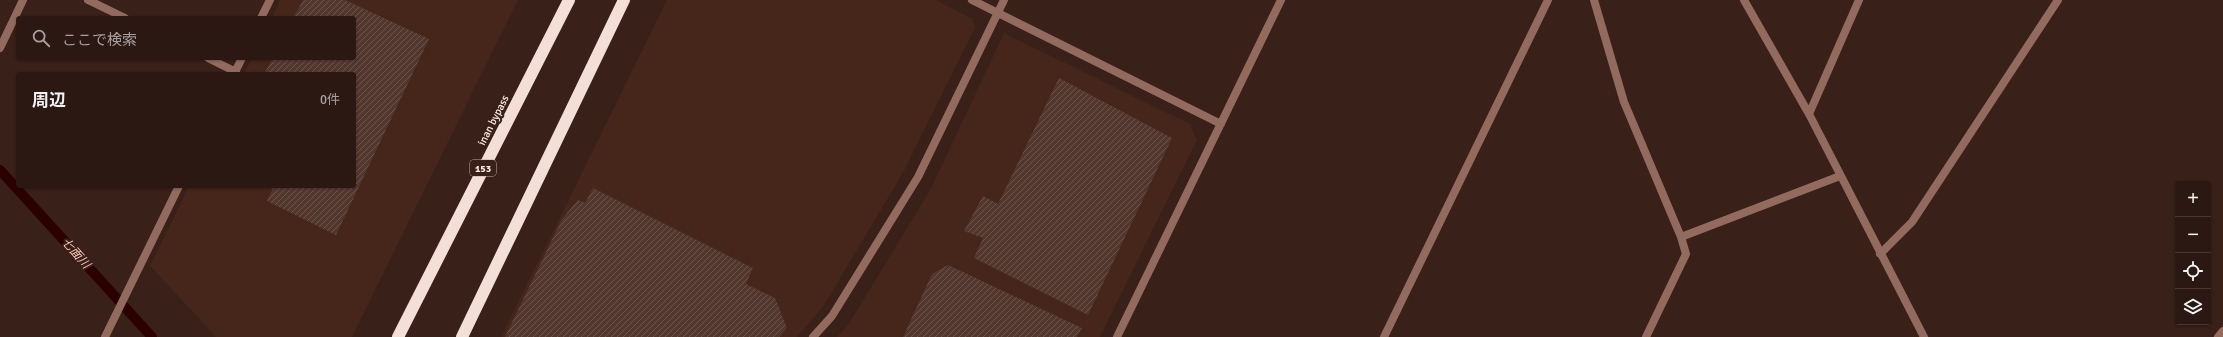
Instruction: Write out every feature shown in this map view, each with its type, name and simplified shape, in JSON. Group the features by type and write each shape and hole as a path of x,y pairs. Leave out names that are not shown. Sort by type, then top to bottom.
{"highway":[{"name":"inan bypass","path":"398,337 569,0"},
{"path":"462,337 624,0"}],"street":[{"path":"0,48 23,0"},
{"path":"88,0 121,16"},
{"path":"262,16 270,0"},
{"path":"972,0 1221,124"},
{"path":"813,337 832,316 918,177 1004,0"},
{"path":"1118,337 1281,0"},
{"path":"1384,337 1548,0"},
{"path":"1594,0 1624,102 1681,237 1686,254 1646,337"},
{"path":"1744,0 1809,114 1924,337"},
{"path":"1809,114 1859,0"},
{"path":"1880,254 1912,222 2058,0"},
{"path":"212,60 233,72"},
{"path":"235,72 241,60"},
{"path":"1681,237 1840,176"},
{"path":"104,337 178,188"},
{"path":"2218,337 2223,331"}],"shaded area":[{"path":"280,0 518,0 352,337 216,337 150,266 188,188 356,188 356,72 245,72 251,60 356,60 356,16 273,16"},
{"path":"667,0 936,0 973,19 975,28 904,171 823,307 797,337 501,337"},
{"path":"1004,33 1190,124 1197,140 1100,337 837,337 848,325 930,190"}],"building":[{"path":"303,0 345,0 429,39 336,235 267,201 273,188 356,188 356,72 265,72 272,60 356,60 356,16 294,16"},
{"path":"1059,78 1172,138 1088,315 974,258 983,238 964,231 983,196 998,204"},
{"path":"593,188 753,268 746,284 775,298 787,328 779,337 505,337 562,219 578,200 585,203"},
{"path":"948,265 1082,328 1077,337 903,337 932,274"}],"waterway":[{"name":"七面川","path":"0,170 16,188"},
{"name":"七面川","path":"16,188 152,337"}]}
